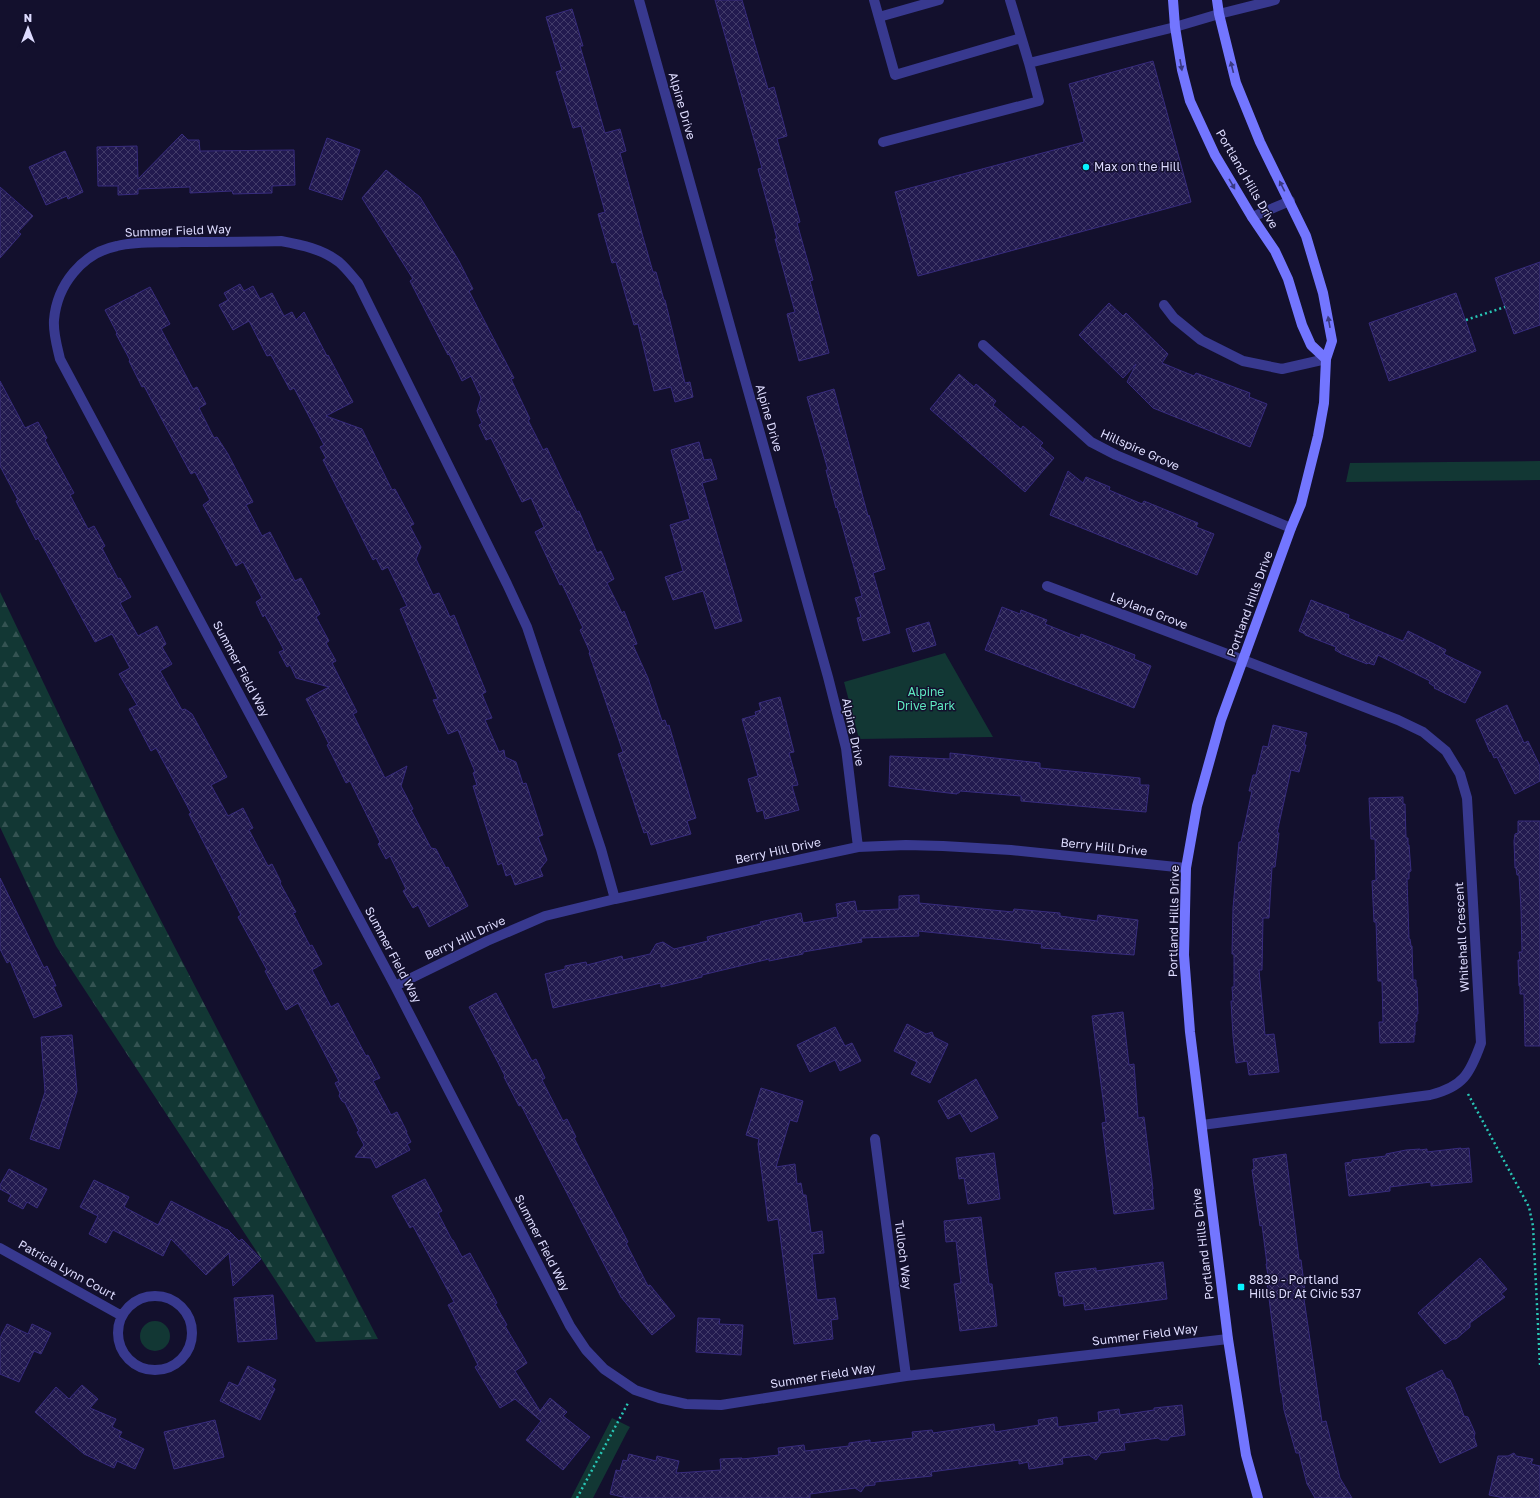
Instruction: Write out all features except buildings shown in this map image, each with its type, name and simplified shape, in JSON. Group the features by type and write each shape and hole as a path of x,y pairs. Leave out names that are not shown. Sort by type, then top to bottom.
{"street":[{"name":"Alpine Drive","path":"639,0 828,677 846,748 858,847"},
{"path":"874,0 895,75 1021,38"},
{"path":"879,17 939,0"},
{"path":"883,142 1039,101 1010,0"},
{"name":"Portland Hills Drive","path":"1173,0 1175,27 1182,70 1190,101 1215,155 1252,217 1276,251 1288,279 1302,325 1311,345 1326,359"},
{"name":"Portland Hills Drive","path":"1217,0 1236,83 1260,142 1306,236 1324,293 1332,341 1326,359 1324,403 1318,436 1301,504 1221,720 1197,806 1186,868 1184,955 1190,1032 1228,1339 1246,1456 1258,1498"},
{"path":"1029,62 1175,27 1275,0"},
{"path":"1252,217 1290,201"},
{"name":"Summer Field Way","path":"615,899 601,849 527,627 504,577 358,283 340,263 322,252 302,245 282,241 153,243 117,246 101,251 86,260 73,273 64,287 57,303 54,320 55,338 60,359 395,986 570,1326 586,1350 604,1369 635,1390 659,1398 686,1404 721,1405 906,1376 1228,1339"},
{"path":"1164,305 1174,318 1201,340 1243,362 1282,369 1326,359"},
{"name":"Hillspire Grove","path":"983,345 1091,442 1116,455 1291,528"},
{"name":"Leyland Grove","path":"1047,586 1243,660"},
{"name":"Whitehall Crescent","path":"1202,1125 1430,1095 1445,1091 1462,1081 1474,1062 1481,1043 1467,798 1460,774 1446,751 1423,732 1398,720 1243,660"},
{"name":"Berry Hill Drive","path":"395,986 487,941 545,916 615,899 858,847 906,845 1011,850 1186,868"},
{"name":"Tulloch Way","path":"875,1138 906,1376"},
{"name":"Patricia Lynn Court","path":"0,1248 32,1264 122,1316"},
{"name":"Patricia Lynn Court","path":"158,1297 172,1301 183,1309 190,1322 192,1336 188,1349 179,1361 167,1368 153,1370 139,1366 127,1357 120,1345 119,1330 122,1316 131,1305 144,1299 158,1297"}],"path":[{"path":"1466,320 1505,307"},
{"path":"1462,1081 1529,1206 1533,1226 1540,1365"},
{"path":"577,1498 635,1390"}],"green space":[{"path":"1540,461 1540,480 1346,482 1350,463"},
{"path":"0,592 114,830 378,1339 316,1342 56,946 0,827"},
{"name":"Alpine Drive Park","path":"945,653 993,737 859,739 844,682"},
{"path":"155,1321 166,1325 170,1336 166,1347 155,1351 144,1347 140,1336 144,1325"},
{"path":"612,1418 630,1427 593,1498 571,1498"}],"place":[{"name":"Max on the Hill","path":"1086,167"},
{"name":"8839 - Portland Hills Dr At Civic 537","path":"1241,1287"}]}
